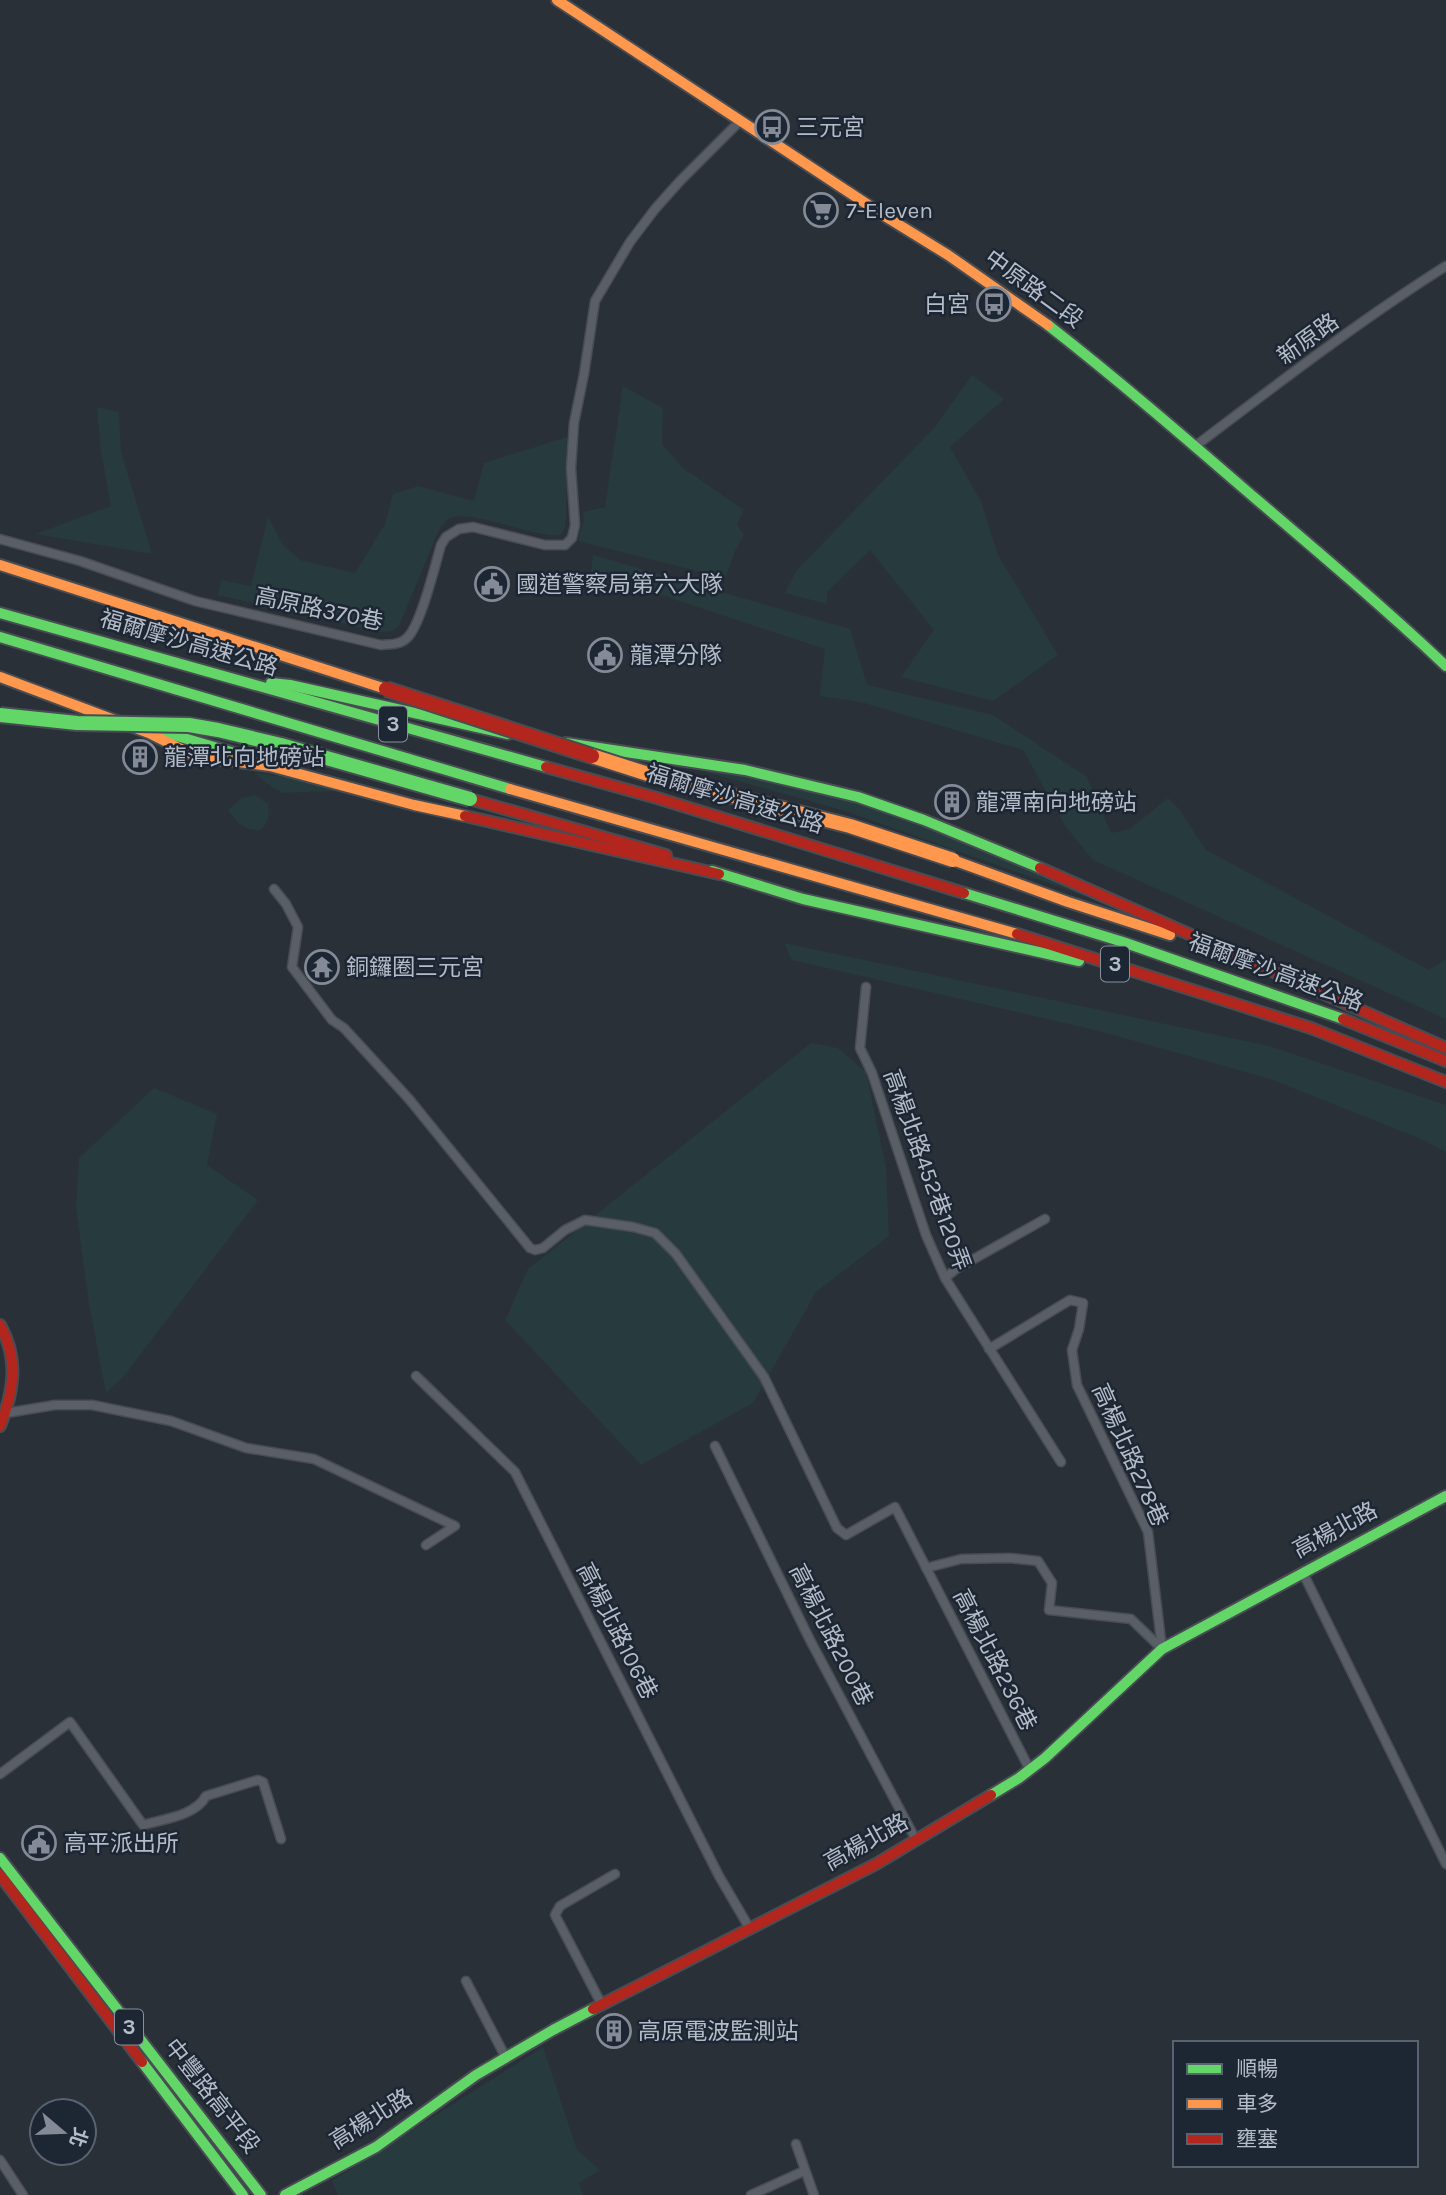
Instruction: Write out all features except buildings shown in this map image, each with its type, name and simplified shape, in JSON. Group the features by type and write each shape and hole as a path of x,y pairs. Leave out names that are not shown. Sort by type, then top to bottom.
{"main road":[{"name":"中原路二段","path":"557,0 948,255 1030,312 1110,374 1395,618 1446,666"},
{"path":"0,565 651,775 850,827 1238,957"},
{"name":"福爾摩沙高速公路","path":"0,613 657,798 1123,942 1347,1021 1446,1061"},
{"name":"福爾摩沙高速公路","path":"0,637 504,787 986,924 1311,1028 1446,1082"},
{"path":"0,677 149,733 197,757 270,766 427,808 719,874"},
{"path":"232,679 290,685 509,734 745,770 858,797 924,820 1051,873 1446,1048"},
{"path":"0,715 77,723 189,725 218,730 650,849 719,874 803,899 1160,978"},
{"path":"0,1325 13,1356 14,1381 3,1420"},
{"name":"高楊北路","path":"285,2195 376,2147 506,2058 602,2005 876,1864 1019,1778 1162,1649 1446,1496"},
{"name":"中豐路高平段","path":"0,1857 136,2037 261,2195"},
{"name":"中豐路高平段","path":"0,1875 243,2195"}],"street":[{"name":"高原路370巷","path":"0,539 80,561 195,601 382,645 398,644 409,637 417,622 441,545 446,537 460,528 473,527 545,545 565,545 572,538 575,525 571,468 574,423 596,301 630,242 655,209 740,121"},
{"name":"新原路","path":"1194,447 1446,265"},
{"name":"高楊北路236巷","path":"274,888 298,927 292,967 332,1020 344,1028 410,1099 530,1248 543,1248 565,1230 585,1220 655,1233 676,1254 764,1377 837,1528 846,1535 895,1507 1030,1770"},
{"name":"高楊北路452巷120弄","path":"866,987 860,1048 872,1073 926,1235 945,1278 1061,1462"},
{"path":"945,1278 956,1269 1045,1219"},
{"name":"高楊北路278巷","path":"989,1349 1070,1300 1083,1303 1072,1350 1077,1385 1148,1532 1162,1649"},
{"name":"高楊北路106巷","path":"416,1376 514,1472 719,1876 750,1929"},
{"path":"3,1420 55,1405 93,1405 171,1421 246,1448 314,1459 455,1526 426,1545"},
{"name":"高楊北路200巷","path":"715,1446 810,1640 916,1840"},
{"path":"926,1568 961,1559 1010,1558 1038,1561 1052,1583 1049,1610 1131,1619 1162,1649"},
{"path":"1303,1573 1446,1864"},
{"path":"0,1774 70,1722 143,1825 193,1810 206,1796 258,1780 263,1782 281,1839"},
{"path":"602,2005 555,1915 560,1906 615,1874"},
{"path":"466,1981 506,2058"},
{"path":"796,2144 814,2195"},
{"path":"0,2160 23,2195"},
{"path":"751,2195 804,2171"}],"green space":[{"path":"972,375 1004,399 950,447 981,501 998,555 1058,655 993,701 901,677 934,630 870,550 827,592 827,604 785,593 796,571 935,427"},
{"path":"623,386 663,408 662,444 683,468 744,510 737,525 744,535 725,578 578,541 584,520 583,512 605,507"},
{"path":"97,407 119,412 121,452 152,554 36,534 111,506 101,451"},
{"path":"567,437 566,518 565,528 560,535 549,535 470,517 457,516 448,519 438,532 399,626 392,631 380,632 218,595 221,580 251,586 268,517 283,545 300,560 355,573 385,524 393,494 418,486 474,501 484,463"},
{"path":"593,555 850,629 867,685 993,715 1087,777 1111,833 1130,829 1168,798 1179,809 1206,850 1429,970 1446,959 1446,1019 1093,860 1066,827 1023,750 861,702 820,696 825,649 591,572"},
{"path":"698,770 824,793 896,816 1093,899 842,810"},
{"path":"255,773 306,780 336,791 283,793"},
{"path":"255,795 268,804 269,808 267,822 260,830 245,827 228,810 242,798"},
{"path":"784,943 1269,1046 1446,1105 1446,1152 1421,1139 1270,1079 1099,1031 792,960"},
{"path":"811,1043 838,1048 866,1072 886,1168 889,1236 816,1292 753,1403 641,1465 505,1320 528,1269"},
{"path":"154,1088 217,1114 207,1165 258,1200 124,1376 106,1393 89,1304 76,1207 79,1158"},
{"path":"543,2047 577,2150 600,2170 579,2183 583,2195 338,2195 332,2181"}],"traffic: fast":[{"path":"1048,325 1349,578 1446,666"},
{"path":"0,613 546,767"},
{"path":"0,637 510,789"},
{"path":"271,683 508,734"},
{"path":"0,715 77,723 189,725 218,730 281,745 470,799"},
{"path":"160,731 238,754"},
{"path":"566,743 745,770 858,797 924,820 1040,868"},
{"path":"712,871 803,899 1079,961"},
{"path":"964,893 1123,942 1343,1019"},
{"path":"991,1795 1045,1758 1162,1649 1446,1496"},
{"path":"0,1858 261,2195"},
{"path":"285,2195 376,2147 476,2075 593,2009"},
{"path":"142,2062 243,2195"}],"traffic: slow":[{"path":"557,0 948,255 1048,325"},
{"path":"0,565 386,689"},
{"path":"0,677 149,733 197,757 270,766 465,816"},
{"path":"592,756 651,775 850,826 953,860"},
{"path":"510,789 1017,934"},
{"path":"953,860 1068,902 1170,935"}],"traffic: jam":[{"path":"386,689 592,756"},
{"path":"546,767 657,798 964,893"},
{"path":"470,799 666,855"},
{"path":"465,816 719,874"},
{"path":"1040,868 1446,1048"},
{"path":"1017,934 1311,1028 1446,1082"},
{"path":"1343,1019 1446,1061"},
{"path":"0,1325 12,1363 9,1400 0,1426"},
{"path":"593,2009 876,1864 991,1795"},
{"path":"0,1875 142,2062"}],"place":[{"name":"三元宮","path":"772,127"},
{"name":"7-Eleven","path":"821,210"},
{"name":"白宮","path":"994,304"},
{"name":"國道警察局第六大隊","path":"492,584"},
{"name":"龍潭分隊","path":"605,655"},
{"name":"龍潭北向地磅站","path":"140,757"},
{"name":"龍潭南向地磅站","path":"952,802"},
{"name":"銅鑼圈三元宮","path":"322,967"},
{"name":"高平派出所","path":"39,1843"},
{"name":"高原電波監測站","path":"614,2031"}]}
